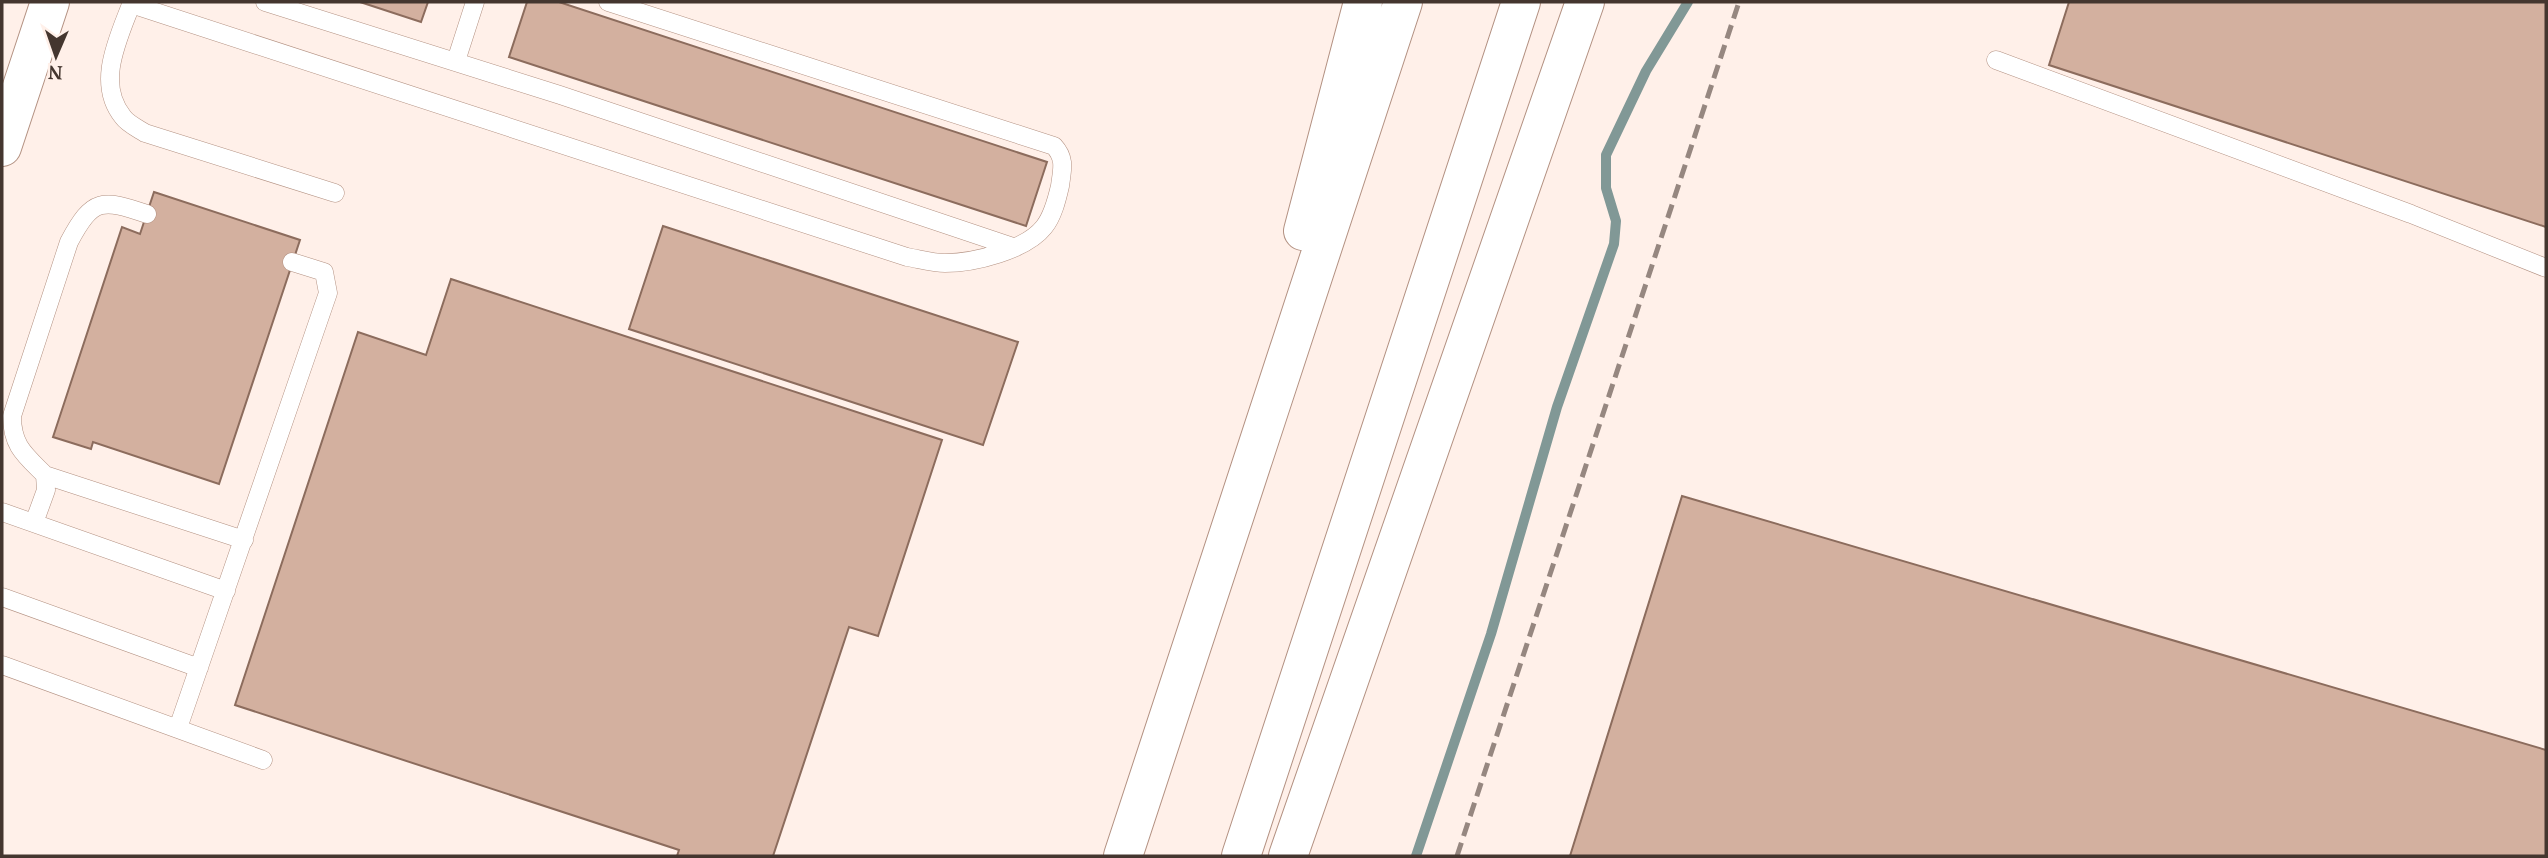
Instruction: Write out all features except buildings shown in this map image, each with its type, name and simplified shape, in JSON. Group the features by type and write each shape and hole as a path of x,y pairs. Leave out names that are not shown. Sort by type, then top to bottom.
{"main road":[{"path":"2,147 50,2"},
{"path":"1232,522 1331,118 1363,2"},
{"path":"1123,856 1403,2"},
{"path":"1241,856 1521,2"},
{"path":"1288,856 1585,2"}],"lane":[{"path":"265,2 456,61 1013,247"},
{"path":"456,61 475,2"},
{"path":"335,193 145,133 123,118 110,93 110,71 132,3 907,257 943,263 978,260 1029,242 1045,226 1058,197 1063,164 1060,153 1054,146 608,2"},
{"path":"1996,60 2411,214 2546,268"},
{"path":"147,214 114,203 99,205 78,226 69,242 12,416 15,440 23,453 45,475 244,540"},
{"path":"178,729 328,293 324,272 292,262"},
{"path":"34,523 46,490 45,475"},
{"path":"2,512 226,591"},
{"path":"2,597 199,668"},
{"path":"2,665 263,760"}],"waterway":[{"path":"1416,856 1491,634 1557,407 1614,244 1616,221 1606,188 1606,155 1646,71 1688,2"}],"railway":[{"path":"1457,856 1739,2"}]}
